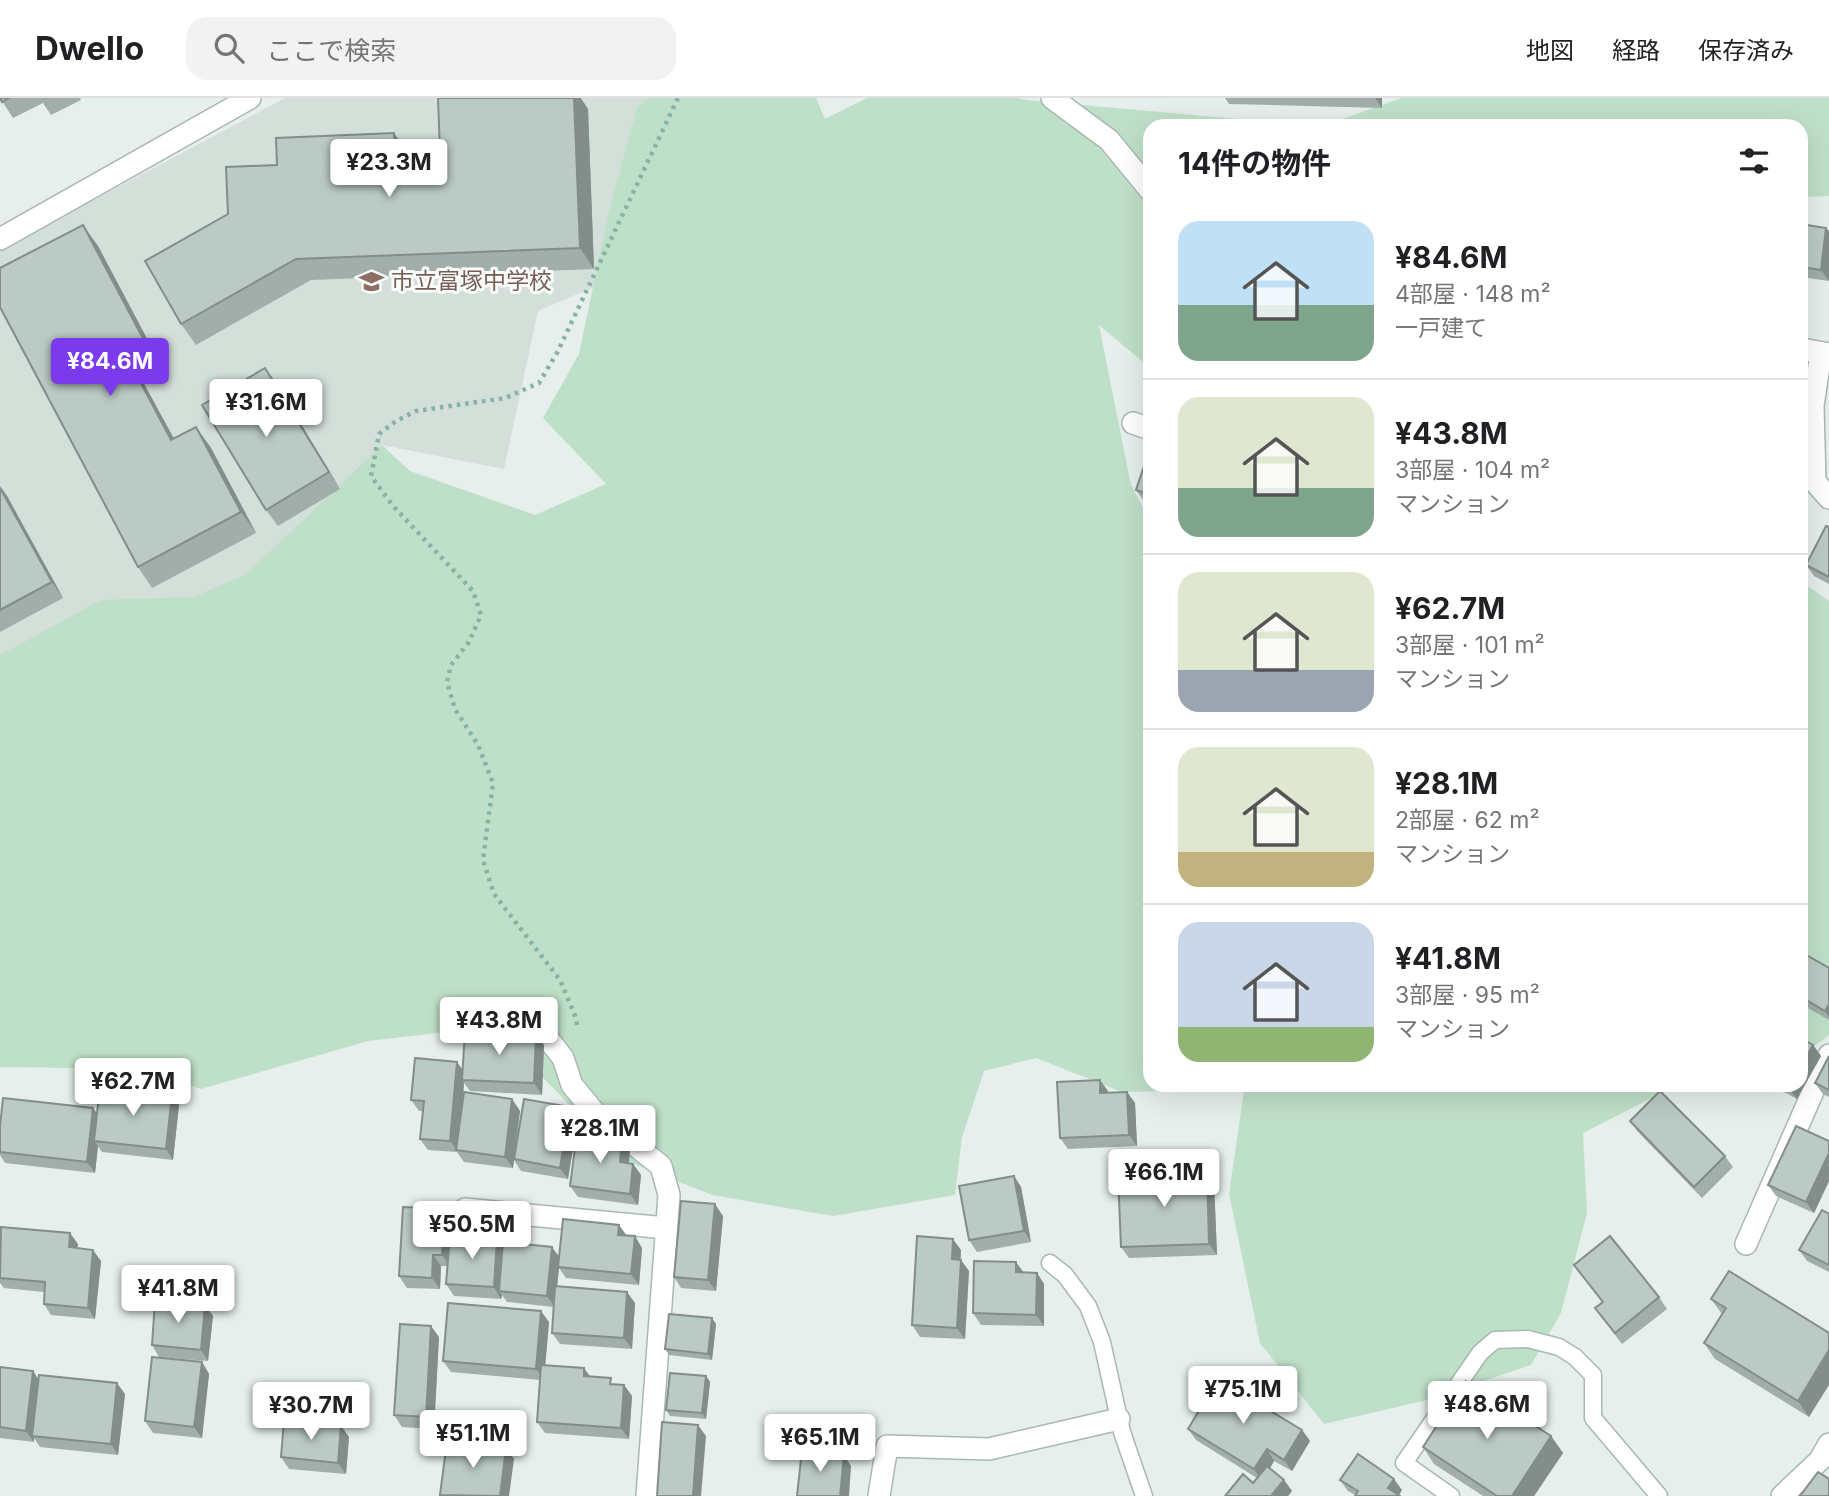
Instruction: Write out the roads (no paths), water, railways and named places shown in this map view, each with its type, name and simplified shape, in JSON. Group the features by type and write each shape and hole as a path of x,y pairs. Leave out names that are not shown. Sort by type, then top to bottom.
{"street":[{"path":"0,239 250,98"},
{"path":"1052,98 1109,140 1143,181"},
{"path":"1817,352 1813,406 1815,482 1829,498"},
{"path":"463,1029 535,1022 563,1058 572,1085 595,1113 661,1166 669,1195 647,1496"},
{"path":"1746,1244 1829,1055"},
{"path":"465,1209 666,1228"},
{"path":"879,1496 887,1446 989,1449 1119,1419"},
{"path":"1782,1496 1820,1460 1828,1447"}],"lane":[{"path":"1049,1263 1065,1275 1088,1306 1102,1342 1119,1419 1144,1496"},
{"path":"1451,1496 1404,1463 1480,1353 1495,1340 1528,1339 1559,1347 1575,1357 1593,1375 1593,1418 1659,1496"}],"place":[{"name":"市立富塚中学校","path":"371,281"}]}
